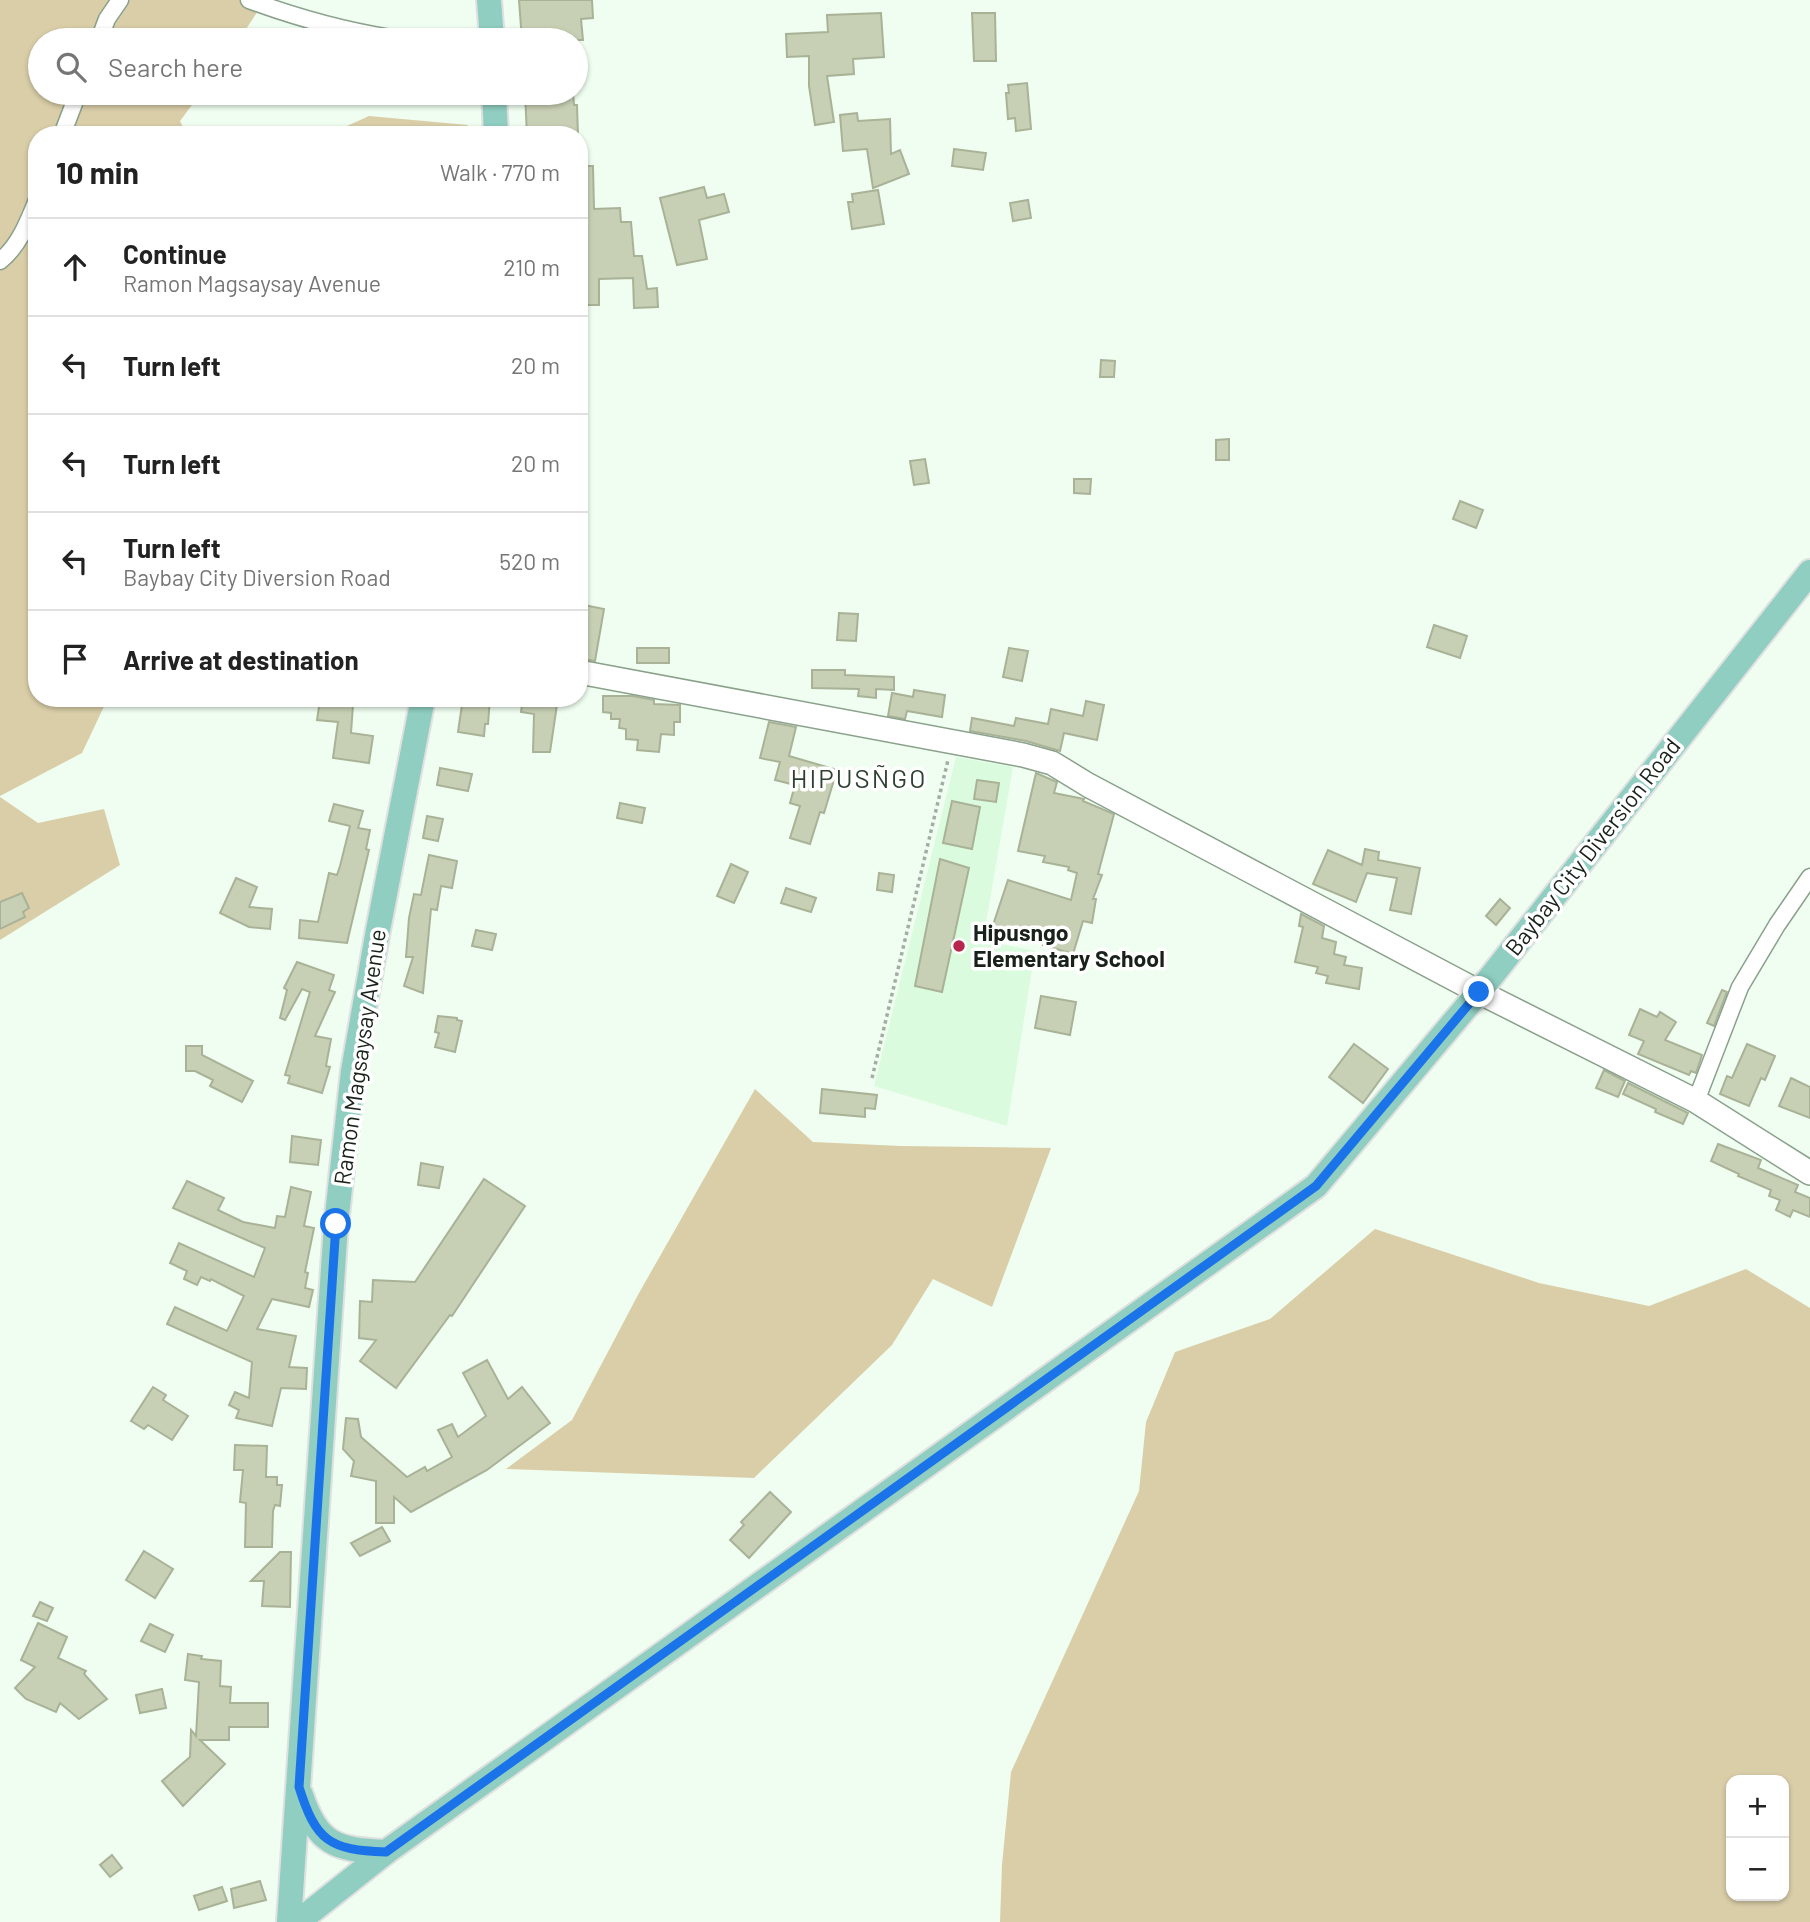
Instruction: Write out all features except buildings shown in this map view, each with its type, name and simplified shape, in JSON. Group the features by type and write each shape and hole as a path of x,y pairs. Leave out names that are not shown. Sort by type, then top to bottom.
{"main road":[{"path":"489,0 491,28"},
{"path":"495,105 496,126"},
{"name":"Baybay City Diversion Road","path":"298,1922 386,1852 1316,1186 1479,992 1810,572"},
{"name":"Ramon Magsaysay Avenue","path":"289,1922 335,1238 351,1096 378,930 422,707"},
{"path":"299,1787 311,1822 323,1836 346,1848 386,1852"}],"street":[{"path":"104,28 120,0"},
{"path":"249,0 345,28"},
{"path":"65,126 73,105"},
{"path":"0,261 18,242 28,220"},
{"path":"588,674 1023,755 1052,764 1479,992 1696,1101 1810,1173"},
{"path":"1696,1101 1740,987 1810,877"}],"path":[{"path":"872,1078 952,742"}],"shaded area":[{"path":"0,0 265,0 247,28 28,28 28,105 192,105 180,121 182,126 28,126 28,707 104,707 82,753 0,796"},
{"path":"369,116 468,125 468,126 347,126"},
{"name":"Hipusngo Elementary School","path":"956,757 1013,767 983,940 1035,951 1007,1126 874,1086"},
{"path":"0,797 38,823 104,809 120,865 0,940"},
{"path":"755,1089 813,1142 1051,1148 992,1307 933,1279 892,1345 754,1478 506,1469 572,1420 639,1293"},
{"path":"1375,1229 1539,1283 1649,1306 1746,1269 1810,1308 1810,1922 1000,1922 1002,1865 1011,1772 1139,1491 1146,1422 1175,1352 1270,1319"}],"place":[{"name":"Hipusngo Elementary School","path":"959,946"}],"district":[{"name":"HIPUSÑGO","path":"859,779"}],"route":[{"path":"336,1224 299,1787 311,1822 323,1836 346,1848 386,1852 1316,1186 1479,992"}]}
